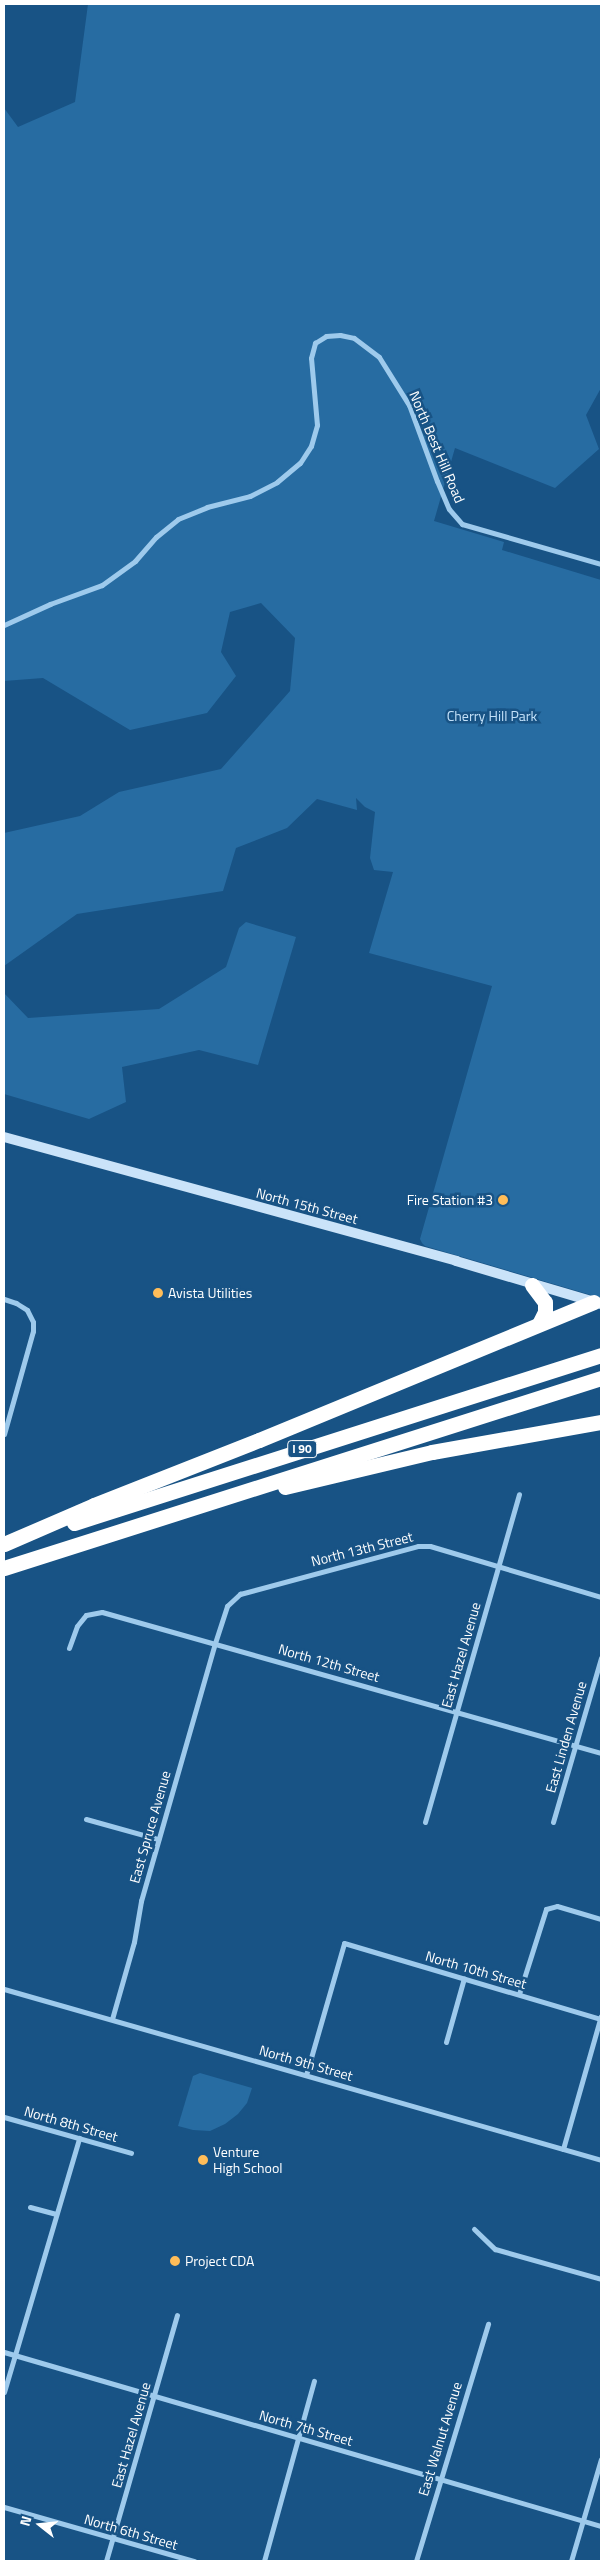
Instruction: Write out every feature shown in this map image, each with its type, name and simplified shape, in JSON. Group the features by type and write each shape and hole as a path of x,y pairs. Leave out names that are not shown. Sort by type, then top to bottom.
{"highway":[{"path":"532,1285 545,1302 545,1312 538,1324"},
{"name":"I 90","path":"4,1545 94,1504 259,1440 538,1324 598,1303"},
{"name":"I 90","path":"4,1545 601,1355"},
{"name":"I 90","path":"4,1568 601,1378"},
{"path":"213,1501 292,1486 441,1450 601,1422"}],"main road":[{"name":"North 15th Street","path":"4,1137 456,1261 598,1303"}],"street":[{"name":"North Best Hill Road","path":"4,626 50,604 102,585 135,561 156,537 178,519 207,506 250,496 277,482 300,463 311,446 316,425 312,358 314,344 326,336 340,335 354,338 379,356 409,405 437,481 450,509 462,524 601,564"},
{"path":"4,1299 23,1307 29,1314 33,1331 4,1434"},
{"name":"East Hazel Avenue","path":"426,1822 519,1494"},
{"name":"North 13th Street","path":"214,1643 227,1606 240,1594 418,1546 430,1546 601,1597"},
{"name":"North 12th Street","path":"69,1648 77,1626 86,1615 102,1612 457,1710 601,1753"},
{"name":"East Spruce Avenue","path":"112,2020 134,1942 141,1901 214,1643"},
{"name":"East Linden Avenue","path":"553,1822 601,1658"},
{"path":"86,1818 158,1839"},
{"path":"519,1994 543,1913 550,1906 557,1906 601,1919"},
{"name":"North 10th Street","path":"306,2075 344,1943 601,2018"},
{"path":"446,2042 464,1978"},
{"name":"North 9th Street","path":"4,1989 601,2160"},
{"path":"563,2149 601,2018"},
{"name":"North 8th Street","path":"4,2117 132,2153"},
{"path":"4,2392 79,2138"},
{"path":"30,2207 56,2214"},
{"path":"474,2229 495,2249 601,2279"},
{"name":"East Hazel Avenue","path":"106,2561 177,2315"},
{"name":"East Walnut Avenue","path":"416,2561 488,2324"},
{"name":"North 7th Street","path":"4,2352 601,2526"},
{"path":"264,2561 314,2381"},
{"path":"571,2561 601,2458"},
{"name":"North 6th Street","path":"4,2507 194,2561"}],"green space":[{"name":"Cherry Hill Park","path":"88,4 601,4 601,388 586,415 599,449 555,488 455,448 434,521 504,542 502,550 601,580 601,1298 425,1246 420,1239 492,986 369,953 393,872 374,870 370,858 375,812 365,807 356,798 357,810 317,799 287,828 236,848 223,891 77,914 4,966 4,833 80,816 119,792 221,769 290,691 295,638 261,603 230,612 221,652 236,676 207,713 130,730 43,678 4,681 4,108 18,127 75,102"},
{"path":"246,922 296,937 258,1065 199,1050 122,1067 126,1102 89,1119 4,1094 4,993 28,1018 159,1009 226,967 239,928"},
{"path":"200,2073 252,2088 247,2103 238,2114 225,2124 210,2131 193,2130 178,2126 193,2076"}],"place":[{"name":"Fire Station #3","path":"503,1200"},
{"name":"Avista Utilities","path":"158,1293"},
{"name":"Venture High School","path":"203,2160"},
{"name":"Project CDA","path":"175,2261"}]}
